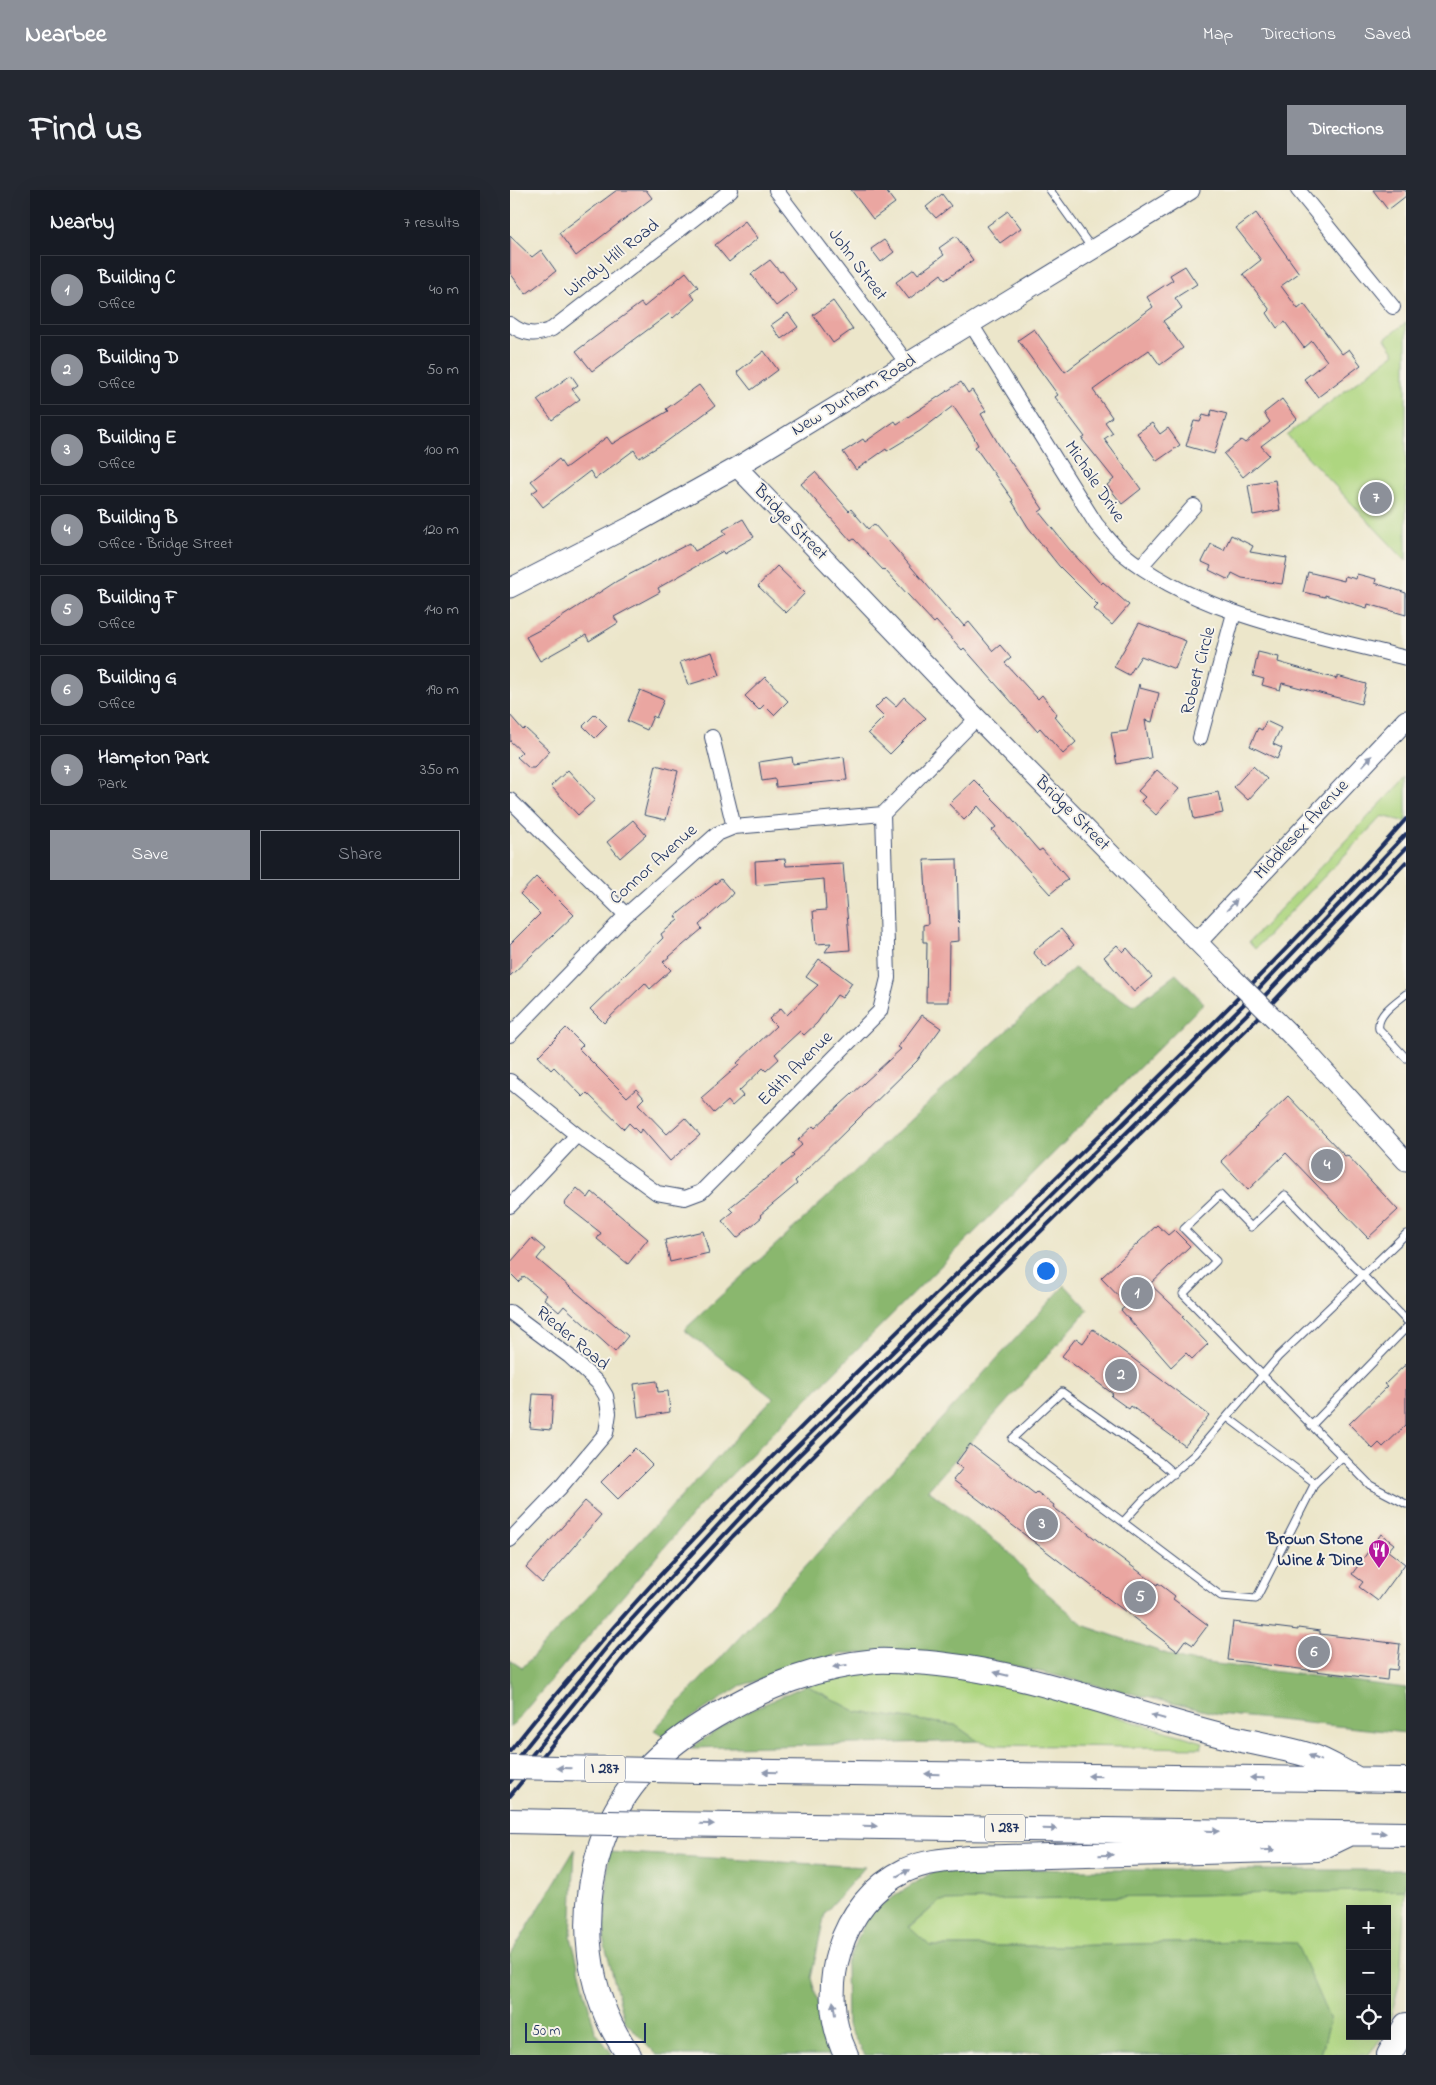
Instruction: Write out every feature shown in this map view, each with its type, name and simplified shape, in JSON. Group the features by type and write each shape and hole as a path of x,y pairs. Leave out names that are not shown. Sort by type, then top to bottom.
{"highway":[{"path":"629,2055 611,2026 595,1986 588,1946 588,1900 597,1858 609,1822 631,1785 666,1748 699,1725 772,1686 828,1668 880,1661 938,1664 996,1672 1230,1738 1312,1756 1359,1780"},
{"name":"I 287","path":"510,1767 1406,1780"},
{"name":"I 287","path":"510,1821 1406,1834"},
{"path":"846,2055 838,2038 833,2000 833,1980 842,1942 850,1922 869,1897 906,1870 930,1862 970,1858 1318,1849 1352,1832"},
{"path":"1389,2055 1406,2026"}],"street":[{"name":"Windy Hill Road","path":"510,324 518,330 537,335 552,329 731,190"},
{"name":"John Street","path":"776,190 907,363"},
{"name":"New Durham Road","path":"510,588 634,524 737,467 1190,190"},
{"path":"1298,190 1393,307"},
{"name":"Michale Drive","path":"970,324 1096,524 1121,552 1175,588 1234,613 1406,658"},
{"name":"Bridge Street","path":"737,467 977,718 1299,1043 1406,1161"},
{"path":"1141,566 1194,506"},
{"name":"Robert Circle","path":"1200,738 1234,613"},
{"path":"883,814 977,718"},
{"name":"Middlesex Avenue","path":"1198,941 1406,720"},
{"path":"712,737 734,827"},
{"path":"510,800 626,915"},
{"name":"Connor Avenue","path":"510,1034 626,915 717,834 734,827 883,814"},
{"name":"Edith Avenue","path":"578,1136 657,1192 685,1198 701,1192 880,1011 888,978 883,814"},
{"path":"510,1081 578,1136 510,1206"},
{"name":"Rieder Road","path":"510,1312 569,1356 598,1383 606,1396 609,1413 606,1433 559,1489 510,1540"}],"lane":[{"path":"1050,190 1093,250"},
{"path":"1406,994 1380,1018 1378,1025 1379,1029 1406,1058"},
{"path":"1406,1320 1285,1195 1251,1227 1220,1194 1184,1229 1216,1261 1183,1294 1261,1376 1370,1485 1384,1495 1406,1504"},
{"path":"1123,1522 1144,1498 1174,1474 1227,1417 1261,1376 1363,1274 1406,1234"},
{"path":"1311,1426 1406,1328"},
{"path":"1174,1474 1159,1461 1062,1392 1012,1439 1221,1596 1256,1600 1315,1483 1342,1457"},
{"path":"1227,1417 1315,1483"}],"green space":[{"path":"1406,322 1406,561 1287,435 1395,353 1385,339"},
{"path":"1406,777 1406,822 1382,816 1255,949 1249,942"},
{"path":"1074,968 1133,1006 1176,974 1204,1003 698,1508 510,1728 510,1660 522,1668 773,1398 684,1330"},
{"path":"1065,1285 1088,1310 928,1490 1007,1550 1040,1587 1085,1626 1185,1660 1406,1688 1406,1733 1218,1714 969,1655 841,1653 740,1686 664,1736 654,1730"},
{"path":"877,1671 959,1676 1033,1692 1203,1742 1201,1748 998,1745 978,1741 955,1725 857,1712 806,1685"},
{"path":"806,1685 857,1712 955,1725 978,1741 691,1748 738,1716"},
{"path":"575,1849 571,1937 595,2031 613,2055 510,2055 510,1956"},
{"path":"609,1852 865,1867 825,1913 811,1978 833,2055 657,2055 625,2021 604,1942"},
{"path":"942,1866 1068,1870 1406,1870 1405,1890 940,1901 909,1927 930,1946 1063,1946 1239,1941 1296,1943 1330,2020 1321,2055 1050,2055 1037,2051 1016,2055 865,2055 847,2025 846,1965 870,1912"},
{"path":"1405,1890 1400,1980 1391,2015 1391,1905 1346,1905 1346,2040 1380,2040 1368,2055 1321,2055 1330,2020 1239,1941 1063,1946 930,1946 909,1928 940,1901"}],"building":[{"path":"617,190 646,190 652,198 576,256 559,233"},
{"path":"851,190 885,190 895,203 873,219"},
{"path":"1373,190 1406,190 1406,196 1388,210"},
{"path":"942,194 951,206 936,218 926,207"},
{"path":"1008,211 1021,228 1000,243 987,226"},
{"path":"1256,213 1299,273 1281,286 1298,309 1304,304 1342,354 1349,349 1361,365 1318,397 1304,379 1327,361 1312,341 1304,348 1285,322 1277,328 1267,313 1270,310 1243,274 1261,260 1236,228"},
{"path":"745,221 758,238 729,262 715,245"},
{"path":"510,236 532,257 541,250 556,271 526,294 510,273"},
{"path":"956,236 973,260 945,280 941,274 909,299 896,282 914,269 918,274 944,255 939,248"},
{"path":"884,240 894,252 881,262 871,249"},
{"path":"770,260 780,272 782,271 797,290 776,306 751,274"},
{"path":"1185,266 1197,284 1175,298 1182,308 1163,321 1183,348 1160,365 1149,350 1093,390 1112,417 1105,422 1113,433 1104,439 1141,489 1122,504 1107,485 1114,479 1082,439 1085,437 1055,397 1058,395 1018,340 1034,329 1065,372 1153,307 1147,297 1173,280 1170,275"},
{"path":"686,272 698,287 690,293 695,299 673,318 669,314 592,371 576,351 641,303 644,307"},
{"path":"833,301 853,329 833,343 813,315"},
{"path":"788,313 798,327 781,339 771,325"},
{"path":"764,351 778,370 751,390 737,372"},
{"path":"571,375 578,385 572,389 580,399 552,420 537,400"},
{"path":"961,382 968,393 972,390 986,411 981,414 999,445 1043,509 1039,512 1101,584 1103,582 1129,605 1112,625 1094,609 1098,605 1059,566 1028,527 1013,500 975,447 978,445 953,406 920,431 887,451 886,449 856,470 843,452 863,439 865,442 895,421 897,424"},
{"path":"699,385 715,406 666,442 639,458 634,450 595,479 590,471 543,507 532,493 538,489 531,481 559,459 565,468 607,437 612,444 668,411 666,409"},
{"path":"1282,399 1297,419 1261,446 1269,455 1243,477 1224,454 1241,440 1245,443 1270,422 1264,413"},
{"path":"1212,410 1227,414 1214,454 1186,446 1194,421 1200,422 1203,415 1210,417"},
{"path":"1152,423 1160,434 1168,428 1180,445 1157,461 1137,433"},
{"path":"815,472 849,511 851,509 868,529 874,524 957,620 964,626 969,622 993,651 1000,645 1011,658 1005,663 1038,699 1042,695 1057,714 1054,716 1076,742 1063,754 1040,728 1037,731 964,648 962,650 936,621 934,623 854,539 851,541 801,484"},
{"path":"1275,480 1280,510 1253,515 1248,485"},
{"path":"743,519 754,537 724,554 723,551 658,588 660,592 614,617 618,623 589,641 586,635 540,661 526,637 551,624 617,581 690,543 695,551 726,534 723,530"},
{"path":"1231,535 1253,546 1250,552 1287,558 1282,584 1242,578 1232,573 1229,580 1209,570 1211,566 1202,562 1211,544 1224,550"},
{"path":"777,566 805,593 786,613 758,586"},
{"path":"1308,572 1344,581 1345,576 1356,579 1357,574 1376,579 1375,583 1406,593 1406,615 1368,604 1367,608 1325,595 1325,597 1303,592"},
{"path":"1139,623 1186,641 1175,669 1141,656 1129,675 1114,667"},
{"path":"712,652 720,675 688,685 680,662"},
{"path":"1258,652 1279,657 1278,662 1337,679 1337,676 1366,684 1361,704 1282,683 1280,690 1262,685 1264,679 1253,676"},
{"path":"765,677 788,701 774,715 764,705 759,710 745,696"},
{"path":"1139,684 1140,688 1159,693 1152,722 1145,720 1151,758 1117,764 1111,733 1127,731"},
{"path":"640,690 664,700 656,718 653,716 647,730 627,721"},
{"path":"886,697 896,706 904,697 926,718 890,754 868,733 884,717 875,708"},
{"path":"595,714 607,726 595,738 583,726"},
{"path":"510,715 523,730 525,728 550,751 534,768 529,768 517,757 522,752 510,741"},
{"path":"1266,721 1281,728 1273,744 1282,748 1277,759 1250,746 1258,728 1262,730"},
{"path":"792,757 793,764 844,757 847,780 776,787 775,779 762,781 759,762"},
{"path":"656,765 678,771 666,820 644,815"},
{"path":"1253,766 1267,779 1248,800 1234,787"},
{"path":"568,770 595,800 578,815 551,786"},
{"path":"1157,770 1179,789 1156,815 1141,801 1145,797 1138,791"},
{"path":"974,780 1003,809 1039,851 1042,849 1068,879 1050,894 992,830 996,827 978,806 964,820 949,804"},
{"path":"1218,792 1223,813 1194,819 1190,798"},
{"path":"633,820 646,835 620,858 607,842"},
{"path":"785,859 786,866 843,863 850,950 825,952 831,943 816,944 813,911 826,910 824,879 756,885 755,861"},
{"path":"957,859 959,941 949,942 948,1002 926,1002 927,942 923,942 923,925 928,924 924,860"},
{"path":"536,877 574,915 510,976 510,944 540,914 520,894"},
{"path":"721,879 733,893 699,925 702,929 663,962 671,970 650,989 645,983 604,1023 590,1009 663,938 661,934 678,920 675,916"},
{"path":"1061,929 1074,945 1046,968 1033,952"},
{"path":"1117,945 1123,952 1127,948 1152,977 1134,992 1104,957"},
{"path":"819,959 852,983 842,998 837,995 817,1023 804,1035 800,1031 775,1054 779,1059 766,1071 763,1068 739,1091 743,1096 732,1106 728,1101 714,1113 701,1098 739,1065 737,1063 776,1026 769,1019 781,1008 787,1015 818,985 806,977"},
{"path":"922,1015 941,1028 917,1061 795,1181 797,1184 760,1215 762,1217 737,1238 722,1221 733,1212 729,1208 794,1156 792,1154 802,1145 798,1140 813,1126 815,1128 901,1049 898,1047"},
{"path":"566,1028 583,1045 579,1049 627,1097 636,1089 644,1098 638,1104 667,1134 685,1118 700,1135 670,1161 642,1129 639,1133 629,1123 624,1129 587,1093 583,1097 554,1067 551,1070 538,1056"},
{"path":"1288,1096 1398,1210 1368,1238 1286,1153 1248,1190 1221,1161"},
{"path":"577,1188 588,1198 592,1192 648,1239 628,1264 597,1239 601,1233 564,1204"},
{"path":"1157,1225 1168,1235 1174,1230 1190,1246 1150,1284 1184,1316 1182,1317 1208,1344 1192,1359 1186,1353 1171,1367 1121,1310 1127,1305 1101,1278"},
{"path":"703,1231 709,1253 670,1262 665,1240"},
{"path":"532,1238 545,1249 537,1259 628,1336 615,1352 564,1306 559,1312 544,1299 547,1295 524,1276 519,1282 510,1273 510,1263"},
{"path":"1093,1329 1209,1415 1185,1446 1131,1406 1129,1409 1111,1396 1113,1394 1062,1356 1076,1338 1083,1343"},
{"path":"1406,1364 1406,1425 1383,1447 1379,1443 1373,1449 1349,1424 1388,1386 1385,1384"},
{"path":"657,1381 658,1392 668,1391 670,1412 638,1417 634,1384"},
{"path":"533,1394 553,1395 551,1430 530,1428"},
{"path":"970,1444 1035,1494 1037,1492 1054,1505 1053,1507 1157,1585 1158,1583 1175,1596 1173,1599 1208,1625 1193,1645 1185,1640 1177,1651 953,1480 963,1468 956,1463"},
{"path":"635,1448 652,1465 618,1499 601,1482"},
{"path":"585,1501 601,1515 542,1583 526,1568"},
{"name":"Brown Stone Wine & Dine","path":"1381,1534 1394,1544 1388,1551 1405,1564 1378,1601 1359,1587 1363,1582 1352,1574"},
{"path":"1233,1622 1298,1630 1298,1628 1320,1631 1320,1634 1400,1644 1397,1670 1388,1669 1387,1680 1228,1660"}],"railway":[{"path":"510,1751 614,1627 723,1508 836,1392 1183,1053 1296,938 1406,819"},
{"path":"510,1767 610,1643 720,1523 1244,1004 1406,834"},
{"path":"510,1782 618,1649 789,1465 1251,1010 1406,848"},
{"path":"510,1796 625,1656 733,1536 1258,1018 1406,862"}],"place":[{"name":"Hampton Park","path":"1376,498"},
{"name":"Building B","path":"1327,1165"},
{"name":"Building C","path":"1137,1293"},
{"name":"Building D","path":"1121,1375"},
{"name":"Building E","path":"1042,1524"},
{"name":"Brown Stone Wine & Dine","path":"1379,1569"},
{"name":"Building F","path":"1140,1597"},
{"name":"Building G","path":"1314,1652"}]}
